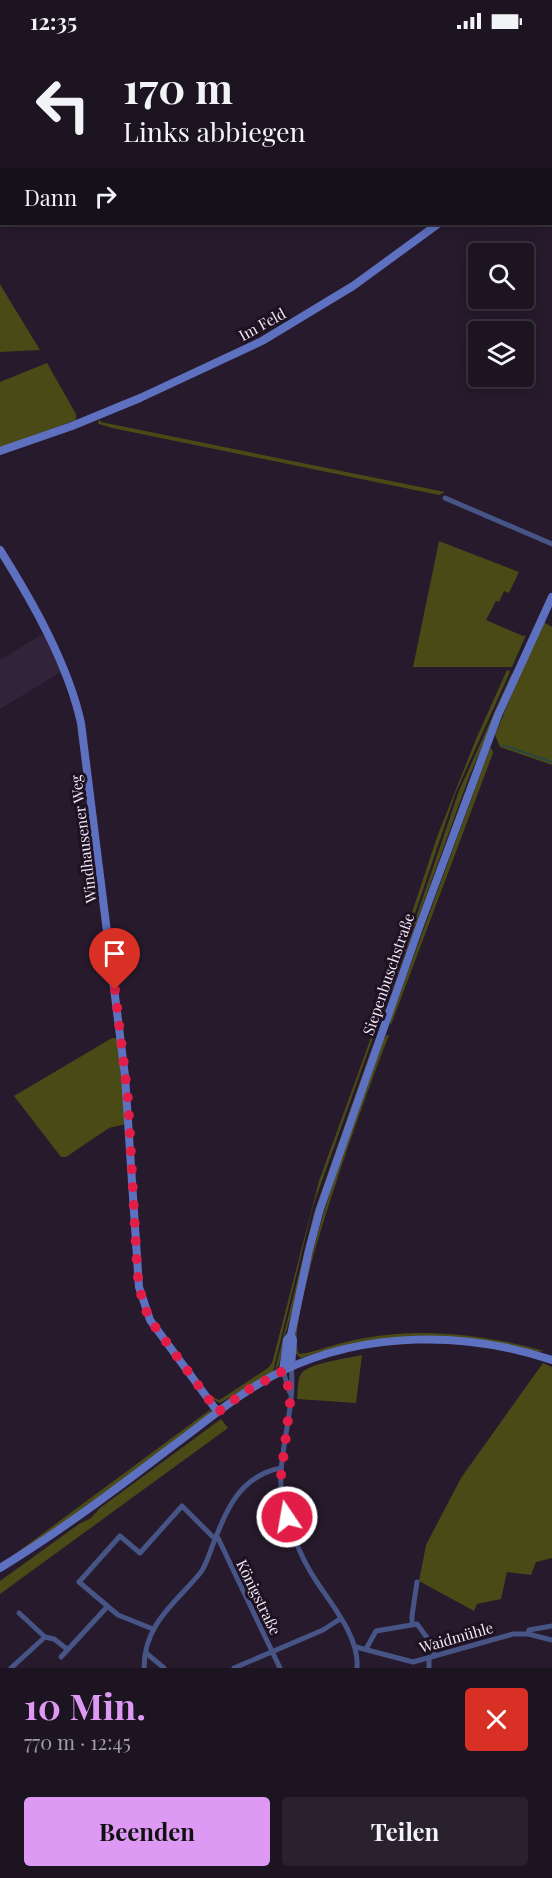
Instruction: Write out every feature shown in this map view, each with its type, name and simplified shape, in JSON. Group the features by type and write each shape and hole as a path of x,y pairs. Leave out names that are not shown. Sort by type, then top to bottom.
{"street":[{"name":"Im Feld","path":"0,451 83,422 262,341 354,286 437,225"},
{"path":"445,498 552,544"},
{"name":"Windhausener Weg","path":"0,550 25,589 65,673 76,701 83,733 128,1099 139,1287 150,1320 218,1412"},
{"name":"Siepenbuschstraße","path":"287,1369 291,1335 320,1209 420,925 498,715 552,597"},
{"path":"0,1574 246,1391 287,1369 336,1352 381,1342 406,1340 476,1342 518,1350 552,1360"},
{"path":"287,1369 293,1386 281,1468 284,1506 298,1548 356,1647 357,1668"},
{"path":"144,1668 153,1629 171,1603 202,1570 229,1507 240,1490 266,1473 281,1468"},
{"name":"Königstraße","path":"107,1607 101,1599 79,1582 120,1536 140,1553 182,1506 215,1538 280,1668"},
{"path":"0,1568 22,1556"},
{"path":"412,1624 417,1582"},
{"path":"61,1657 107,1607 118,1615 153,1629"},
{"path":"19,1612 45,1637 54,1639 67,1650"},
{"path":"234,1668 323,1630 340,1618"},
{"path":"366,1649 375,1631 417,1624 422,1629 432,1657 429,1668"},
{"name":"Waidmühle","path":"528,1634 529,1630 552,1626"},
{"name":"Waidmühle","path":"356,1647 408,1661 432,1657 503,1636 528,1634 552,1640"},
{"path":"11,1668 45,1637"},
{"path":"146,1653 164,1668"},
{"path":"408,1661 421,1668"}],"shaded area":[{"path":"0,284 4,291 40,350 0,352"},
{"path":"47,363 76,414 76,420 0,448 0,382"},
{"path":"99,419 101,422 445,492 439,495 112,428 99,424"},
{"path":"439,541 519,572 509,593 504,591 486,620 523,636 526,635 512,667 413,667"},
{"path":"542,621 552,627 552,765 500,747 495,735"},
{"path":"44,633 61,672 0,709 0,660"},
{"path":"507,670 510,671 509,674 456,792 377,1026 377,1018 437,837 476,739"},
{"path":"512,673 469,777 379,1026 459,791"},
{"path":"490,748 493,753 391,1025 390,1021"},
{"path":"373,1032 374,1035 313,1206 273,1372 220,1403 211,1396 219,1400 268,1368 272,1363 319,1181"},
{"path":"387,1035 389,1035 348,1147 315,1251 303,1297 297,1333 299,1354 358,1339 410,1333 478,1337 544,1351 536,1352 464,1338 319,1352 301,1358 295,1353 299,1310 325,1209"},
{"path":"376,1036 283,1342 279,1365 275,1370 314,1213"},
{"path":"112,1038 117,1038 126,1124 109,1128 66,1157 61,1157 14,1096"},
{"path":"362,1355 356,1403 297,1399 299,1379 305,1370 339,1359"},
{"path":"543,1363 552,1367 552,1558 536,1562 531,1575 507,1572 501,1599 477,1604 474,1611 419,1581 426,1545 461,1478"},
{"path":"211,1409 210,1413 200,1422 67,1520 0,1565"},
{"path":"221,1419 228,1428 0,1594 0,1581 79,1524 91,1518 100,1508"}],"waterway":[{"path":"503,745 552,762"}],"route":[{"path":"115,990 128,1099 137,1266 143,1305 150,1320 218,1412 246,1391 283,1371 291,1395 281,1476 281,1490 287,1517"}]}
